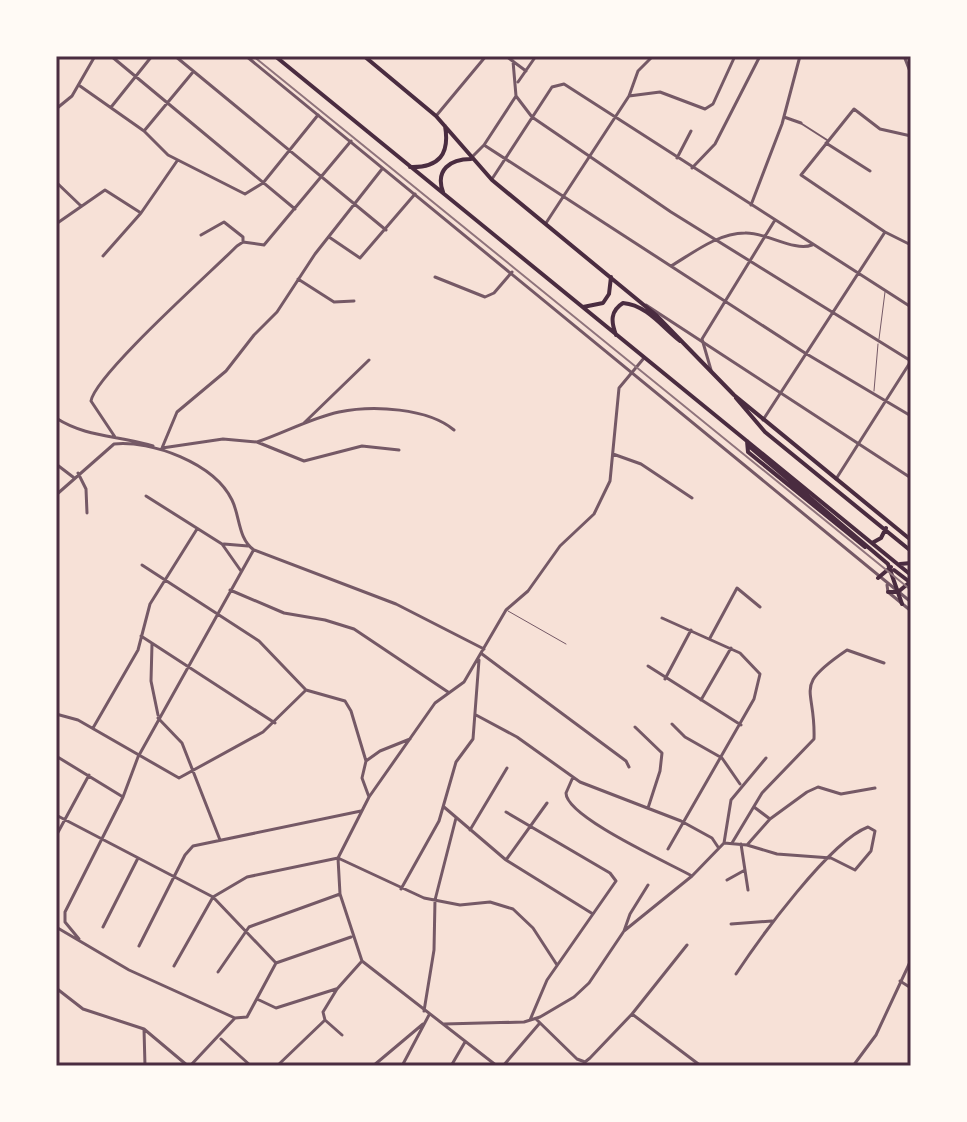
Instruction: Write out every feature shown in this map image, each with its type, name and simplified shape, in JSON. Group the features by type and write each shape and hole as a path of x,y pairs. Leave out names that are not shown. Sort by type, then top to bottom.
{"highway":[{"path":"275,56 898,564 911,580"},
{"path":"364,56 436,116 492,180 642,303 734,395 911,540"},
{"path":"408,167 426,167 439,161 447,146 445,126"},
{"path":"445,195 440,182 445,168 457,160 471,159"},
{"path":"439,161 445,168"},
{"path":"581,307 590,308 603,303 609,294 611,277"},
{"path":"617,337 612,317 619,306 630,304 651,316 689,347"},
{"path":"734,395 748,416 911,551"},
{"path":"747,441 789,481 891,567 902,604"},
{"path":"747,441 748,452 767,469 911,580"},
{"path":"872,543 884,534 886,520"},
{"path":"898,564 911,563"},
{"path":"880,576 891,567"},
{"path":"888,592 899,589 911,580"}],"street":[{"path":"56,109 80,86 95,56"},
{"path":"111,56 295,209"},
{"path":"112,107 152,56"},
{"path":"175,56 386,230"},
{"path":"246,56 880,576 888,592 911,611"},
{"path":"436,116 486,56"},
{"path":"506,56 526,71"},
{"path":"517,83 536,56"},
{"path":"546,223 629,96 638,71 653,56"},
{"path":"629,96 660,92 705,109 713,104 735,56"},
{"path":"692,168 715,144 760,56"},
{"path":"751,205 784,117 800,56"},
{"path":"904,56 911,74"},
{"path":"471,159 484,145 516,96 513,61"},
{"path":"144,131 194,71"},
{"path":"492,180 552,87 564,84 911,307"},
{"path":"80,86 144,131 161,150 177,161 245,194 263,183 318,115"},
{"path":"516,96 532,117 589,158 911,361 835,480"},
{"path":"911,136 880,129 858,108 826,141 801,175 885,232 911,245"},
{"path":"784,117 801,123 870,171"},
{"path":"677,158 691,131"},
{"path":"243,242 264,245 351,141"},
{"path":"484,145 805,353 911,416"},
{"path":"103,256 141,213 177,161"},
{"path":"162,448 177,412 226,371 245,344 277,312 352,203 383,167"},
{"path":"56,182 80,205"},
{"path":"56,224 105,190 141,213"},
{"path":"329,237 360,258 415,194"},
{"path":"711,370 702,339 775,220"},
{"path":"201,235 224,222 243,237 243,242"},
{"path":"763,420 885,232"},
{"path":"671,266 716,240 747,233 805,247 814,244"},
{"path":"115,437 94,410 91,396 130,348 243,242"},
{"path":"435,277 485,297 494,293 512,272"},
{"path":"298,279 334,302 354,301"},
{"path":"642,303 702,339 911,478"},
{"path":"539,1024 500,1066 424,1012 362,961 340,894 338,858 369,797 435,703 464,682 506,610 528,591 560,546 594,514 610,481 619,388 644,358"},
{"path":"301,426 369,360"},
{"path":"257,442 338,412 367,410 431,416 454,430"},
{"path":"56,418 86,434 162,448 207,472 221,484 232,501 248,546"},
{"path":"162,448 223,439 257,442 304,461 356,446 399,450"},
{"path":"56,495 114,444 148,449 153,446"},
{"path":"613,454 641,464 692,498"},
{"path":"56,464 73,477"},
{"path":"78,473 86,489 87,513"},
{"path":"146,496 222,544 241,571"},
{"path":"93,728 138,650 147,610 197,529"},
{"path":"222,544 248,546 396,604 483,652 626,761 629,767"},
{"path":"79,939 65,922 65,912 123,797 138,757 158,718 254,550"},
{"path":"142,565 272,651 306,690 340,699 349,706 366,761 362,778 369,797"},
{"path":"887,585 899,589 911,602"},
{"path":"710,638 737,588 760,607"},
{"path":"230,590 284,613 354,629 448,693"},
{"path":"662,618 731,648 754,665 760,674 760,683 741,725 681,821 668,849"},
{"path":"665,679 691,630"},
{"path":"141,636 275,723"},
{"path":"152,644 151,681 158,718 182,743 220,840"},
{"path":"700,701 731,648"},
{"path":"732,843 753,807 814,739 808,690 811,681 847,650 884,663"},
{"path":"401,889 444,807 456,762 473,739 479,660"},
{"path":"648,666 741,725"},
{"path":"56,714 69,716 93,728 173,777 192,772 275,723 306,690"},
{"path":"476,715 517,737 573,777 681,821 712,838 718,847"},
{"path":"672,724 685,737 722,758 740,785"},
{"path":"635,727 662,753 660,771 648,808"},
{"path":"366,761 380,751 410,739"},
{"path":"56,756 123,797"},
{"path":"724,843 729,804 740,785 755,774 766,758"},
{"path":"470,830 507,768"},
{"path":"56,836 89,775"},
{"path":"573,777 566,798 612,833 692,876"},
{"path":"747,845 770,819 818,787 841,794 875,788"},
{"path":"506,860 547,803"},
{"path":"444,807 506,860 594,915"},
{"path":"753,807 770,819"},
{"path":"139,946 173,876 193,846 361,811"},
{"path":"506,812 610,873 616,881 557,965 538,997 530,1020"},
{"path":"56,815 213,897 276,963"},
{"path":"424,1012 434,950 435,900 456,818"},
{"path":"440,1023 478,1025 536,1019 582,990 624,931 692,876 724,843 747,845 777,854 831,858 855,870 871,851 877,835 871,828 861,830 831,858 772,921 736,974"},
{"path":"741,844 748,890"},
{"path":"103,927 138,858"},
{"path":"174,966 213,897 247,877 338,858 401,889 435,900 460,905 490,902 513,909 533,928 557,965"},
{"path":"727,880 745,870"},
{"path":"624,931 630,914 648,885"},
{"path":"218,972 245,930 340,894"},
{"path":"731,924 772,921"},
{"path":"56,927 129,970 235,1018 245,1019 276,963 352,937"},
{"path":"536,1019 577,1059 585,1062 632,1014 687,945"},
{"path":"853,1066 876,1035 911,960"},
{"path":"342,1035 325,1020 323,1012 337,989 362,961"},
{"path":"900,981 911,988"},
{"path":"56,988 83,1009 144,1029 189,1066 220,1038 235,1018"},
{"path":"257,999 276,1008 337,989"},
{"path":"632,1014 701,1066"},
{"path":"402,1066 429,1015"},
{"path":"277,1066 325,1020"},
{"path":"373,1066 423,1024"},
{"path":"144,1029 145,1066"},
{"path":"220,1038 251,1066"},
{"path":"451,1066 465,1042"},
{"path":"589,1066 590,1058"}],"lane":[{"path":"873,392 885,290"},
{"path":"506,610 566,644"}],"railway":[{"path":"253,56 911,590"}]}
